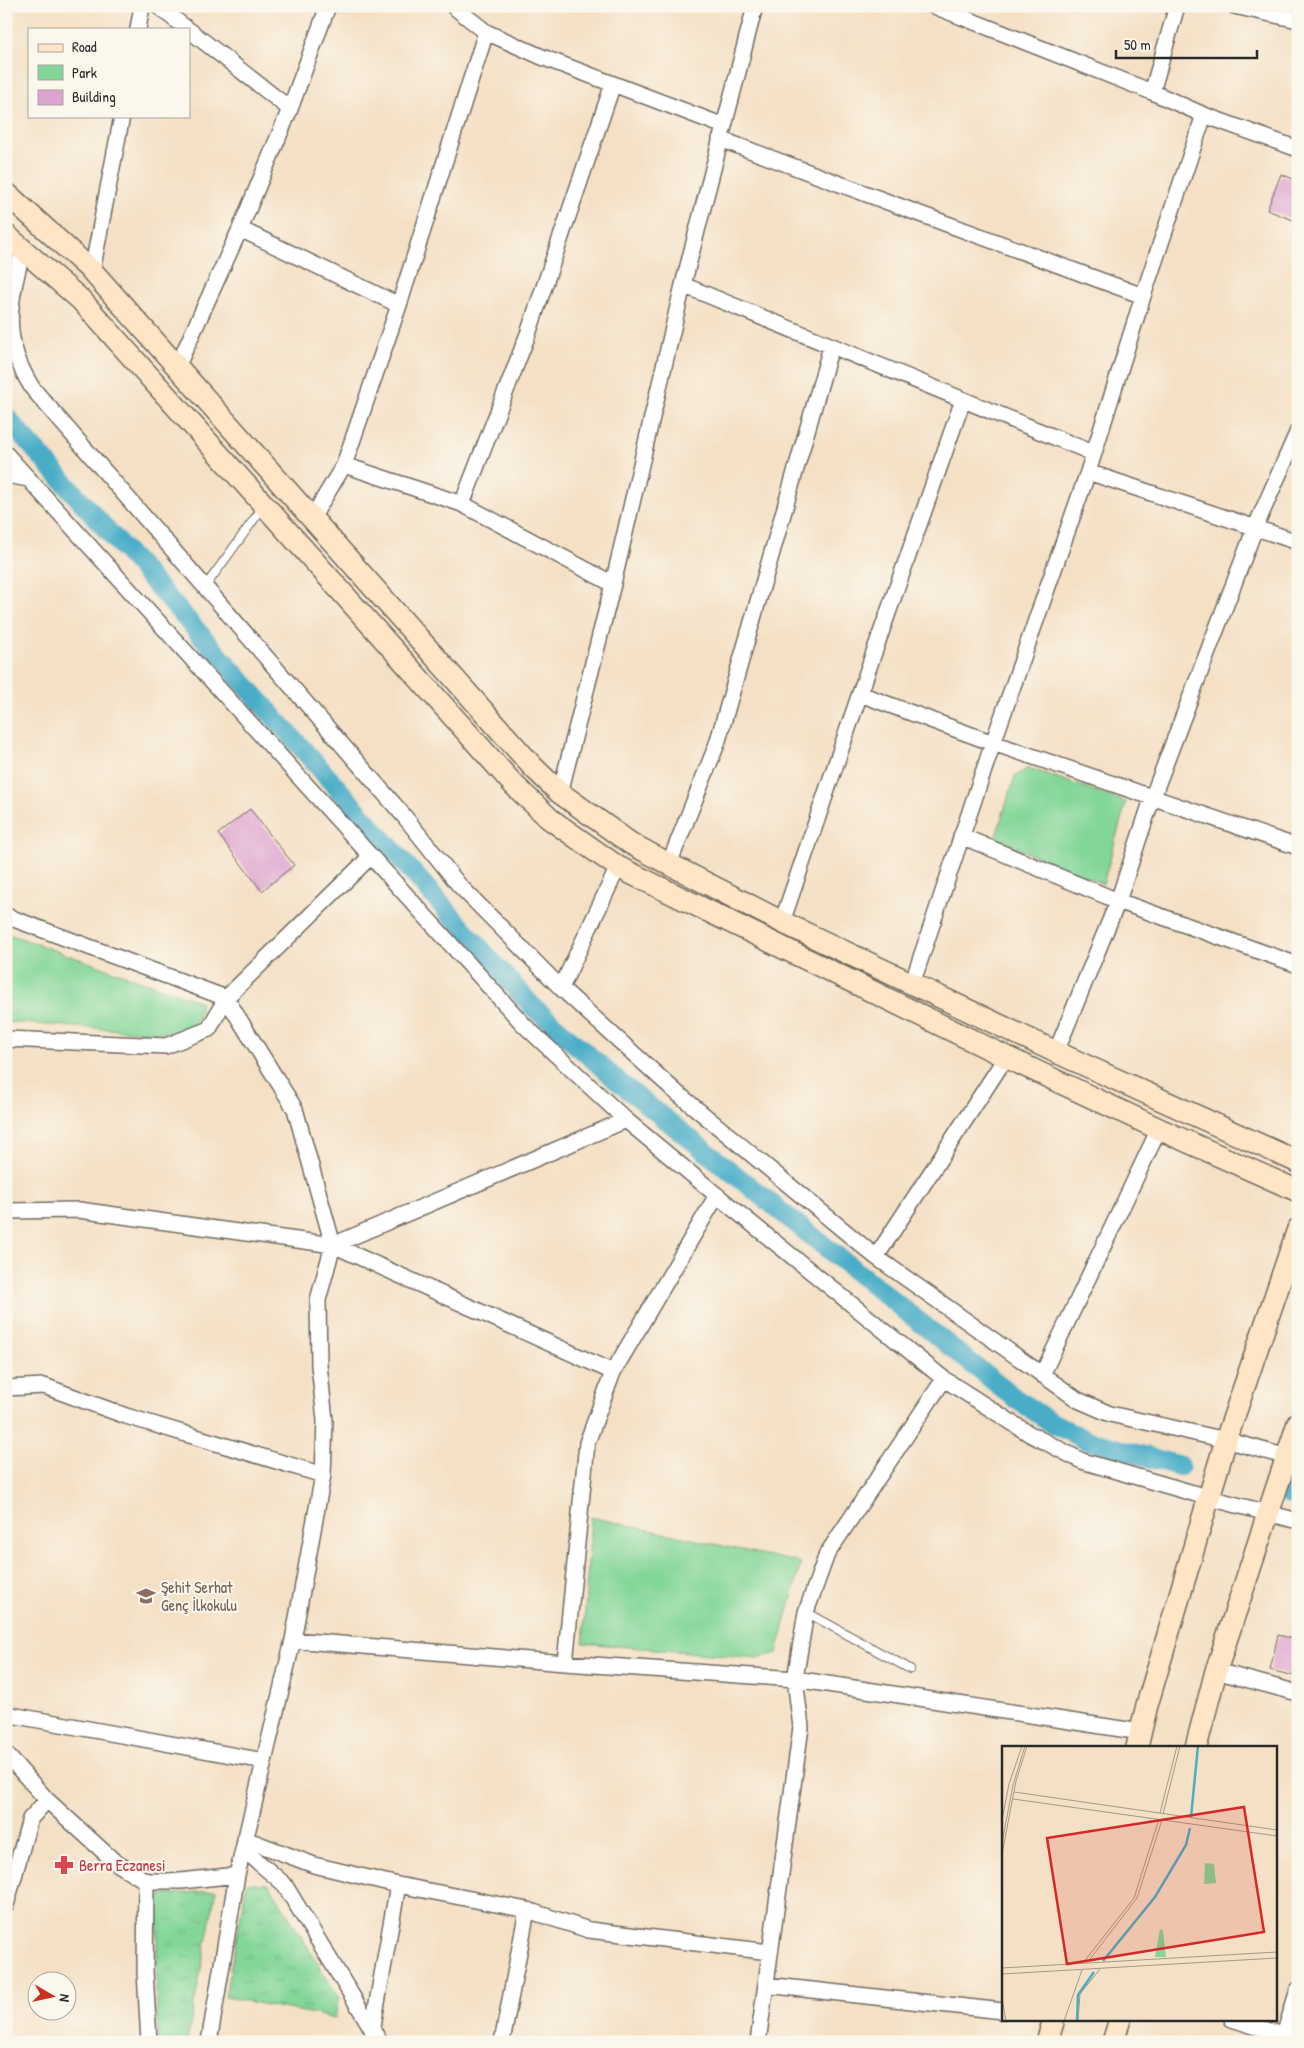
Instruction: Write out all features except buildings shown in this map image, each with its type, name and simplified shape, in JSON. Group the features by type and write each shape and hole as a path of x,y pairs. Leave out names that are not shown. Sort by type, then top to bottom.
{"street":[{"path":"138,28 142,6"},
{"path":"158,6 186,28"},
{"path":"178,365 240,229 290,109 328,6"},
{"path":"453,6 486,32 542,57 613,84 722,132 920,214 1143,296"},
{"path":"560,793 613,584 683,285 755,6"},
{"path":"1152,92 1178,6"},
{"path":"1234,6 1298,20"},
{"path":"943,8 1152,92 1204,115 1298,149"},
{"path":"190,32 290,109"},
{"path":"312,518 344,465 399,305 486,32"},
{"path":"462,504 528,334 613,84"},
{"path":"912,984 961,836 1088,472 1143,296 1204,115"},
{"path":"92,270 122,118"},
{"path":"6,193 92,270 533,768 560,793 630,843 782,922 1056,1052 1298,1162"},
{"path":"240,229 399,305"},
{"path":"6,235 81,300 514,785 550,819 618,867 1006,1057 1159,1129 1298,1191"},
{"path":"23,249 9,306 8,320 12,347 24,376 404,816 459,885 562,988 676,1092 876,1257 1078,1400 1110,1414 1226,1440 1292,1458"},
{"path":"683,285 1093,453"},
{"path":"669,864 717,744 831,347"},
{"path":"782,922 964,400"},
{"path":"1056,1052 1118,901 1153,796 1255,528 1298,431"},
{"path":"6,454 524,1025 626,1120 944,1379 1028,1433 1082,1460 1298,1522"},
{"path":"344,465 462,504 613,584"},
{"path":"1088,472 1298,542"},
{"path":"6,475 29,479"},
{"path":"860,694 993,743 1298,847"},
{"path":"961,836 1118,901 1298,965"},
{"path":"6,1039 166,1046 209,1029 226,998 372,856"},
{"path":"562,988 618,867"},
{"path":"6,916 226,998 294,1109 333,1245 318,1300 319,1365 325,1420 324,1475 292,1640 237,1874 209,2042"},
{"path":"876,1257 1006,1057"},
{"path":"333,1245 626,1120"},
{"path":"1042,1375 1159,1129"},
{"path":"565,1663 587,1443 613,1372 717,1195"},
{"path":"6,1211 79,1210 333,1245 613,1372"},
{"path":"292,1640 565,1663 795,1679 1139,1739 1147,1705 1226,1440 1298,1229"},
{"path":"758,2042 801,1727 795,1679 806,1612 828,1554 944,1379"},
{"path":"6,1388 44,1386 126,1416 324,1475"},
{"path":"1196,1746 1216,1671 1267,1513 1292,1458 1298,1423"},
{"path":"1216,1671 1298,1694"},
{"path":"6,1714 264,1761"},
{"path":"6,1754 47,1800 115,1862 146,1881 182,1881 237,1874"},
{"path":"6,1905 30,1819 47,1800"},
{"path":"244,1844 314,1865 398,1885 527,1910 589,1930 770,1952"},
{"path":"244,1844 284,1884 376,2036"},
{"path":"146,1881 145,1971 148,2042"},
{"path":"376,2036 398,1885"},
{"path":"502,2042 527,1910"},
{"path":"766,1985 1002,2011"},
{"path":"1235,2020 1291,2038 1298,1990"},
{"path":"1047,2042 1054,2020"},
{"path":"1113,2042 1120,2020"}],"lane":[{"path":"205,587 264,506"},
{"path":"806,1612 910,1668"}],"green space":[{"path":"1029,768 1126,802 1103,884 995,839 1015,776"},
{"path":"6,933 201,1002 196,1022 178,1034 6,1022"},
{"path":"591,1517 801,1563 777,1653 758,1658 583,1643"},
{"path":"247,1883 269,1884 339,1998 335,2018 225,1997"},
{"path":"216,1890 187,2042 158,2042 156,1989 158,1900 163,1895"}],"waterway":[{"path":"6,417 531,1005 620,1083 1016,1399 1049,1421 1086,1440 1180,1466"},
{"path":"1289,1495 1298,1497"}],"place":[{"name":"Şehit Serhat Genç İlkokulu","path":"146,1596"},
{"name":"Berra Eczanesi","path":"64,1865"}]}
